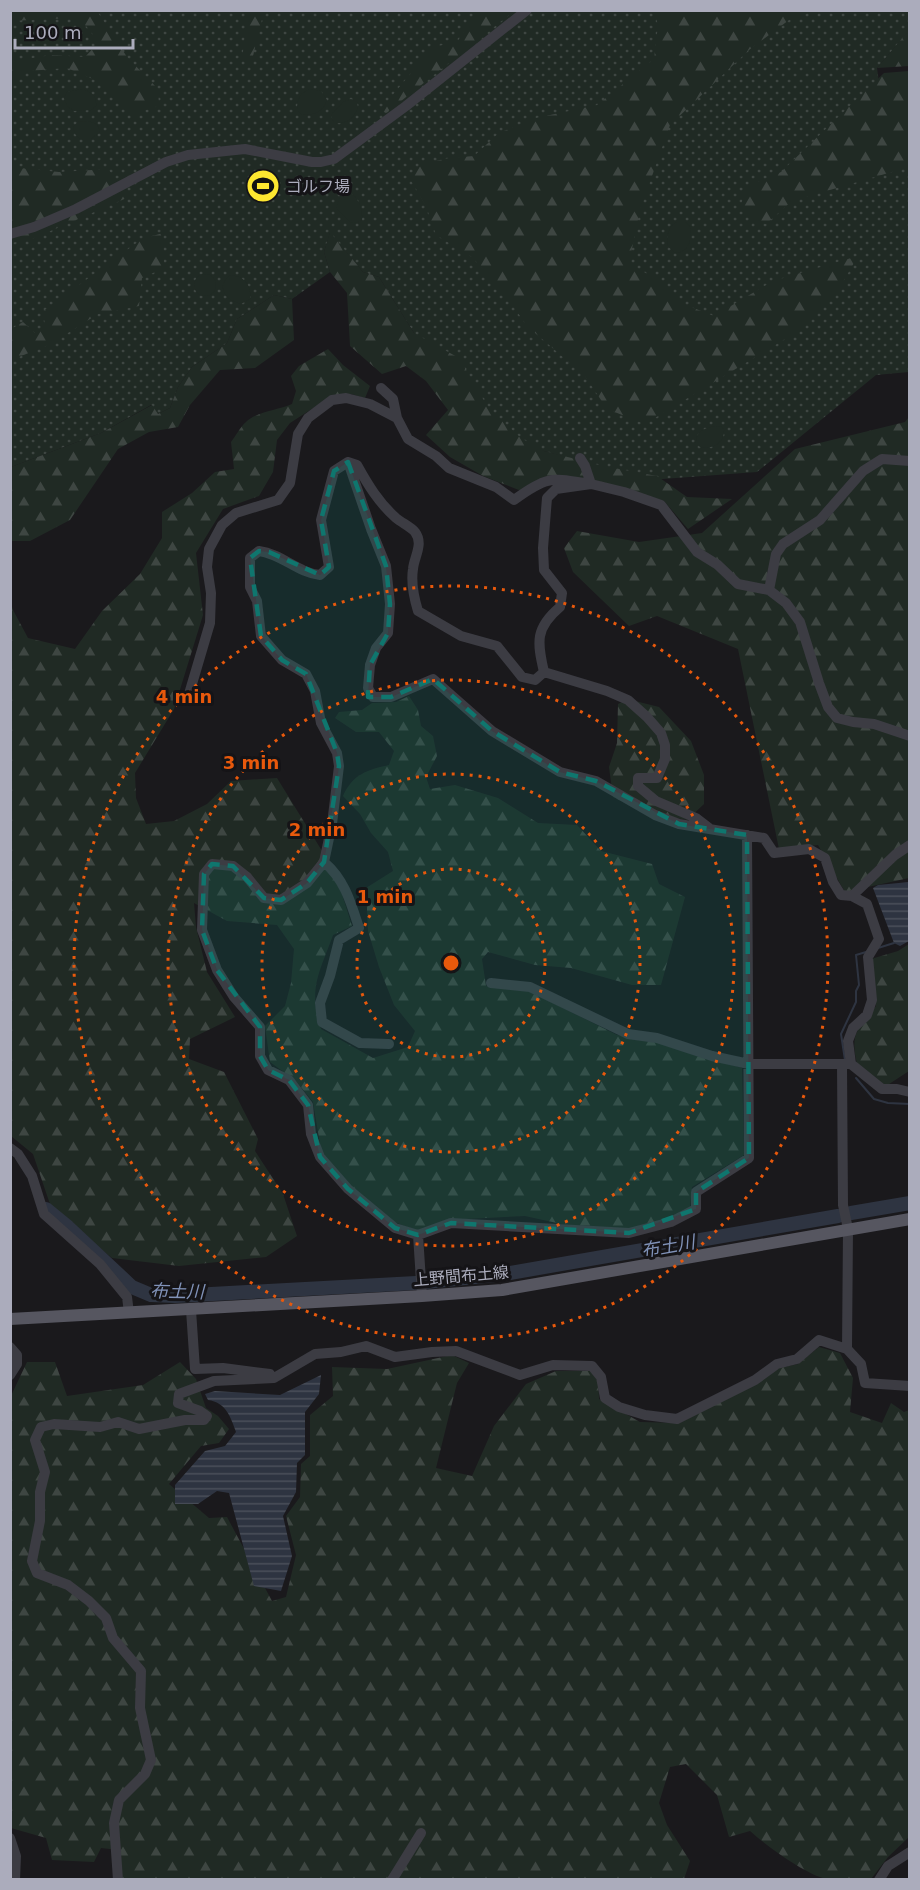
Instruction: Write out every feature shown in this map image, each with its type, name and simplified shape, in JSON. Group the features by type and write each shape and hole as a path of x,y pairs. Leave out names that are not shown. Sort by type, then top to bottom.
{"main road":[{"name":"上野間布土線","path":"10,1319 502,1290 909,1219"}],"street":[{"path":"10,234 34,227 76,209 166,162 188,155 245,149 312,162 334,159 406,106 527,10"},
{"path":"381,388 393,399 397,418 408,439 436,456 449,468 495,487 514,500 534,486 553,478 591,484 661,505 697,552 718,565 738,584 769,590 786,603 800,622 828,707 837,718 874,724 909,736"},
{"path":"189,694 210,622 211,593 207,567 209,549 222,525 236,513 278,500 290,483 298,434 308,418 332,400 346,398 370,404 397,418"},
{"path":"580,458 591,484"},
{"path":"769,590 776,555 783,543 820,520 863,471 882,459 909,461"},
{"path":"348,462 357,465 378,499 396,518 416,533 419,546 413,568 414,598 418,611 461,636 497,646 522,677 535,680 544,672"},
{"path":"348,462 386,566 390,604 387,633 376,648 370,665 368,688 373,697 391,698 433,679 492,731 560,772 596,781 655,815 679,824 764,838 774,853 809,849 825,858 833,882 841,895 852,896 867,904 879,939 868,957 872,1000 867,1015 853,1028 848,1041 846,1064 843,1205 848,1229 846,1349"},
{"path":"348,462 334,471 321,520 329,567 320,575 308,574 269,552 259,551 250,558 250,587 257,602 261,636 282,660 306,674 315,691 321,723 337,753 339,766 332,824 324,862 306,883 280,900 264,898 247,877 233,866 212,864 204,874 202,930 217,970 234,997 260,1027 260,1056 268,1070 289,1080 308,1105 311,1134 320,1156 348,1189 395,1228 418,1235 451,1223 629,1233 671,1222 696,1209 696,1192 749,1158 747,836"},
{"path":"544,672 539,652 540,633 546,618 560,607 562,593 544,570 543,549 547,498 556,489 591,484"},
{"path":"544,672 607,691 628,700 647,717 661,733 665,746 665,759 657,778 638,778 638,786 656,801 696,818 712,830"},
{"path":"852,896 895,855 909,845"},
{"path":"324,862 337,873 351,903 359,928 339,940 320,1003 322,1022 360,1043 389,1044"},
{"path":"490,983 530,987 628,1034 657,1038 712,1056 749,1064 846,1064 882,1089 909,1092"},
{"path":"10,1148 18,1154 32,1176 44,1214 100,1264 127,1297 129,1313"},
{"path":"418,1235 422,1296"},
{"path":"191,1310 195,1369 223,1368 272,1374 285,1371"},
{"path":"118,1880 114,1823 119,1800 145,1774 151,1760 140,1708 141,1671 113,1638 106,1618 68,1585 37,1573 32,1561 40,1521 40,1492 45,1472 35,1440 41,1427 54,1424 100,1427 118,1422 139,1429 185,1420 204,1420 207,1416 200,1411 178,1403 179,1394 214,1381 274,1378 315,1354 341,1352 366,1346 395,1357 456,1351 520,1375 553,1365 592,1366 601,1377 605,1398 619,1407 645,1415 676,1419 755,1380 777,1364 797,1359 819,1340 846,1349 861,1364 865,1383 909,1386"},
{"path":"10,1347 17,1355 17,1364 10,1375"},
{"path":"392,1880 421,1833"},
{"path":"10,1839 16,1856 15,1880"},
{"path":"879,1880 888,1866 909,1852"}],"highlighted area":[{"path":"348,462 386,566 390,604 388,633 370,665 368,697 391,697 433,679 492,731 560,772 596,781 679,824 747,835 749,1158 696,1192 696,1209 629,1233 451,1223 418,1235 395,1228 348,1189 320,1157 308,1105 289,1080 268,1070 260,1056 260,1027 217,970 202,930 204,874 212,864 233,866 264,898 281,900 307,883 324,862 339,766 337,753 306,674 282,660 261,636 250,558 259,551 269,552 320,575 329,567 321,520 334,471"}],"green space":[{"path":"11,10 97,11 127,57 158,89 159,106 132,114 102,83 67,68 29,71 11,81 11,63 15,61 51,55 85,57 99,42 86,26 71,18 11,21"},
{"path":"478,10 514,11 386,113 380,110 433,47 457,42"},
{"path":"10,11 909,11 909,31 877,68 882,104 909,106 909,372 876,375 757,472 649,480 511,442 414,333 379,277 363,272 330,233 324,252 330,272 292,299 274,295 237,319 227,343 192,367 178,387 170,408 158,414 151,405 101,433 11,467"},
{"path":"248,11 264,11 252,60 242,59"},
{"path":"654,11 813,11 789,20 749,50 670,125 640,210 629,263 664,284 686,305 714,316 773,281 858,256 840,287 795,333 645,424 607,409 585,376 527,326 506,296 472,257 436,235 426,206 409,177 422,164 449,158 474,156 499,133 536,118 597,105 654,59 658,25"},
{"path":"909,31 909,66 877,68 905,35"},
{"path":"909,71 909,167 792,201 766,224 750,220 741,205 746,187 781,172 884,73"},
{"path":"82,89 93,95 96,99 96,106 91,110 74,111 67,106 64,98 67,92"},
{"path":"311,89 321,91 327,100 318,112 302,115 297,110 299,99 304,92"},
{"path":"351,99 357,102 358,108 354,115 346,122 334,123 331,115 343,102"},
{"path":"86,121 96,124 100,132 91,139 80,139 73,127 78,122"},
{"path":"20,168 59,172 108,169 129,197 32,239 11,243 11,170"},
{"path":"347,191 357,199 361,207 362,220 357,223 350,222 336,208 341,193"},
{"path":"677,222 685,222 691,227 691,232 687,248 675,253 668,246 668,235 671,226"},
{"path":"330,232 363,272 379,277 414,333 459,358 489,409 521,438 544,451 603,466 657,476 687,497 732,499 688,529 664,501 606,483 564,476 524,492 483,476 450,457 426,435 448,410 426,381 406,366 382,374 350,346 347,293 330,272 324,252"},
{"path":"163,233 164,268 142,278 139,306 98,314 49,345 11,360 11,329 23,322 36,334 46,327 42,312 142,239"},
{"path":"205,274 213,277 216,285 213,293 205,296 197,293 194,285 197,277"},
{"path":"230,275 246,282 250,289 250,299 241,304 231,300 224,293 223,284"},
{"path":"274,295 292,299 294,340 255,368 220,370 190,405 178,427 149,432 118,449 70,520 30,541 11,541 11,467 101,433 152,405 158,414 170,408 178,387 192,367 227,343 237,319"},
{"path":"328,349 343,365 370,386 365,398 351,394 332,396 290,423 277,440 273,472 259,496 223,509 196,553 203,615 174,709 135,773 136,798 146,824 174,821 207,804 231,781 277,778 335,872 352,926 333,935 320,971 315,1002 321,1029 373,1058 408,1047 415,1031 394,1005 368,931 366,888 393,871 388,852 371,833 360,814 343,796 351,783 361,774 389,765 394,751 379,732 356,732 335,718 339,712 362,710 372,703 396,702 409,696 418,710 421,726 433,736 437,756 426,777 430,789 455,785 498,798 538,823 577,825 601,851 652,864 659,884 685,897 661,985 632,985 571,968 535,965 488,952 482,959 486,986 529,991 617,1035 646,1039 742,1068 744,1155 692,1187 690,1207 671,1218 627,1230 575,1227 525,1216 447,1220 418,1231 392,1221 355,1190 322,1156 313,1102 296,1081 270,1062 265,1026 285,1006 291,983 294,949 277,925 227,921 194,903 196,927 207,972 235,1017 190,1039 189,1059 224,1072 258,1139 255,1151 283,1194 297,1236 266,1257 179,1266 112,1258 52,1210 33,1154 11,1136 10,600 28,638 75,649 102,611 140,574 162,538 162,512 192,493 215,472 234,469 231,442 242,426 255,416 292,404 296,391 291,376 299,366"},
{"path":"909,417 909,878 845,892 818,845 779,849 738,649 657,616 629,626 573,572 564,548 577,531 639,542 702,533 795,449 905,422"},
{"path":"720,426 724,429 724,434 720,442 705,448 696,443 700,432 707,428"},
{"path":"626,700 659,707 691,741 704,775 704,804 687,820 644,812 613,797 609,767 617,743 618,704"},
{"path":"909,944 909,1071 886,1086 857,1064 855,1038 860,1027 876,1006 871,959 898,951"},
{"path":"819,1347 840,1353 853,1378 850,1412 882,1423 891,1403 904,1412 909,1410 909,1837 888,1857 871,1879 827,1879 798,1866 750,1831 729,1837 717,1795 686,1764 670,1767 659,1803 667,1825 690,1861 684,1879 121,1879 119,1850 101,1848 94,1862 52,1860 46,1838 11,1828 10,1398 27,1362 55,1362 67,1396 143,1385 180,1362 196,1379 206,1408 218,1416 229,1429 219,1443 201,1446 169,1484 209,1518 227,1517 272,1601 286,1597 296,1555 286,1516 300,1497 301,1464 310,1456 310,1415 333,1396 332,1367 387,1369 452,1355 469,1363 457,1383 436,1468 472,1476 494,1426 526,1384 556,1371 590,1371 598,1381 599,1399 640,1422 680,1423 779,1368 798,1364"}],"water":[{"path":"909,882 909,941 900,946 894,943 873,888 878,885"},
{"path":"321,1375 319,1394 305,1412 305,1455 297,1463 296,1492 283,1516 292,1556 281,1591 254,1586 229,1493 217,1491 198,1504 175,1504 175,1485 205,1451 225,1446 236,1432 227,1411 214,1401 208,1400 205,1394 215,1391 280,1395"}],"waterway":[{"path":"878,948 894,943"},
{"path":"845,1060 841,1034 856,1002 856,991 859,985 856,955 866,952"},
{"path":"856,1078 874,1099 888,1103 910,1104"},
{"name":"布土川","path":"851,1213 910,1203"},
{"name":"布土川","path":"46,1209 132,1287 151,1295 175,1296 416,1283"},
{"name":"布土川","path":"426,1282 504,1274 838,1216"}],"place":[{"name":"ゴルフ場","path":"263,186"}]}
